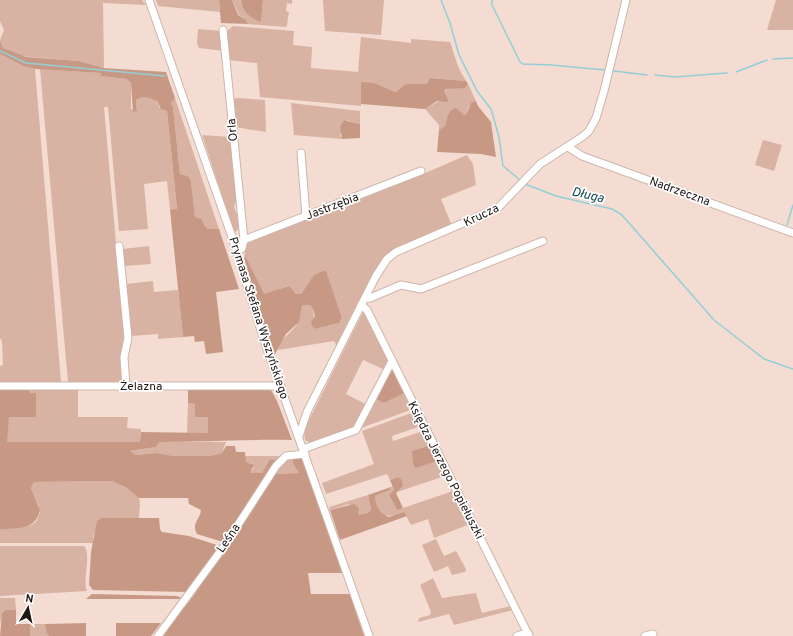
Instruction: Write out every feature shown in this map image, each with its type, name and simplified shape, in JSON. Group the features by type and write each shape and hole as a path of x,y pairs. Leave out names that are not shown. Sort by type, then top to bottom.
{"street":[{"name":"Prymasa Stefana Wyszyńskiego","path":"149,0 231,234 266,346 369,636"},
{"name":"Krucza","path":"299,436 306,415 381,267 394,254 491,213 503,205 525,178 540,164 568,147 589,131 596,118 626,0"},
{"name":"Orla","path":"223,30 244,240"},
{"name":"Nadrzeczna","path":"568,147 582,156 793,233"},
{"path":"301,153 306,216"},
{"name":"Jastrzębia","path":"244,240 420,171"},
{"path":"231,234 243,231"},
{"path":"237,253 242,248 244,240"},
{"path":"365,298 370,298 401,285 421,289 543,241"},
{"path":"119,246 128,338 124,352 126,387"},
{"name":"Księdza Jerzego Popiełuszki","path":"361,305 367,310 528,634"},
{"name":"Leśna","path":"158,636 224,545 276,466 286,456 304,451 356,430 392,361"},
{"name":"Żelazna","path":"0,386 281,386"},
{"path":"293,420 295,417 306,415"},
{"path":"517,636 528,634"},
{"path":"645,636 653,634"}],"shaded area":[{"path":"0,0 142,0 146,5 103,3 104,68 79,61 20,56 3,48 0,40 4,30 0,21"},
{"path":"156,0 219,0 220,12 158,6"},
{"path":"219,0 232,0 238,15 246,20 248,24 221,23"},
{"path":"232,0 241,0 242,3 261,22 263,0 292,0 292,4 287,3 286,11 289,12 287,25 286,27 248,24 246,20 239,15"},
{"path":"241,0 263,0 261,22 248,14"},
{"path":"323,0 384,0 381,35 325,31"},
{"path":"776,0 793,0 793,30 767,30"},
{"path":"233,26 294,31 293,45 312,47 311,68 358,72 361,37 411,43 411,39 450,42 459,69 466,81 431,78 427,84 411,84 397,92 373,83 361,83 361,106 260,97 257,63 228,60 226,32"},
{"path":"198,29 222,31 224,51 199,48 197,43"},
{"path":"0,40 3,48 26,57 79,61 104,68 166,72 175,98 171,103 173,107 180,174 188,176 191,181 195,217 202,219 208,229 219,229 239,289 216,292 223,352 206,354 204,341 195,342 194,336 183,337 170,210 177,209 167,111 161,109 157,101 141,97 136,100 137,111 133,112 131,83 126,79 101,76 101,73 35,69 23,66 0,54"},
{"path":"0,54 23,66 35,69 61,382 0,383 0,366 3,365 2,341 0,338"},
{"path":"40,69 101,73 101,76 126,79 131,83 131,109 137,111 136,100 143,96 157,101 159,107 167,111 177,210 170,210 167,181 144,184 148,229 119,231 108,107 104,107 124,335 121,354 122,383 68,382"},
{"path":"430,78 466,81 468,84 465,88 446,89 444,91 448,100 447,102 437,101 425,109 361,104 361,82 374,83 396,92 406,84 427,84"},
{"path":"468,84 476,101 469,106 467,113 462,115 458,110 446,125 439,130 439,125 425,109 446,97 444,91 449,88 465,88"},
{"path":"175,98 219,229 208,229 203,220 195,217 191,181 188,176 180,174 173,107 171,103"},
{"path":"233,99 265,100 266,132 235,127"},
{"path":"476,101 478,106 491,122 496,157 481,154 437,152 439,130 446,125 447,117 450,112 456,108 464,115 467,113 471,103"},
{"path":"291,103 360,111 360,124 346,120 340,135 342,139 294,135"},
{"path":"344,120 360,124 360,138 342,139 340,127"},
{"path":"202,135 231,137 237,199 234,207 239,221 237,231 234,232"},
{"path":"763,140 782,145 774,171 755,165"},
{"path":"467,155 473,164 476,185 441,199 452,226 390,252 380,262 337,346 334,341 278,350 282,340 297,325 302,305 310,305 313,309 315,329 339,323 342,318 326,270 313,277 301,294 296,294 288,286 264,295 246,257 244,258 247,242 423,174"},
{"path":"149,246 151,264 124,266 123,249"},
{"path":"246,257 264,294 289,286 296,294 301,294 314,275 326,270 342,318 339,323 315,329 311,322 315,316 313,309 310,305 302,305 299,322 286,334 274,356 244,258"},
{"path":"153,281 154,292 178,290 183,337 158,339 158,334 131,336 126,284"},
{"path":"363,312 388,360 385,370 363,360 346,394 367,405 353,429 311,443 305,440 304,430"},
{"path":"391,370 393,370 405,393 384,403 376,399"},
{"path":"270,388 277,401 292,440 159,442 156,447 130,451 136,455 156,453 174,456 210,456 222,453 226,446 235,446 236,452 245,452 246,462 254,465 250,473 262,473 270,459 278,461 223,542 197,534 195,524 201,510 189,504 188,498 139,498 126,487 112,481 34,482 31,488 40,510 38,517 34,522 25,527 0,530 0,389 29,389 30,393 36,393 36,417 9,417 7,442 140,442 141,432 208,433 208,417 195,417 195,404 188,403 188,390"},
{"path":"29,389 78,389 78,417 128,417 127,428 141,429 140,442 6,442 9,417 36,393 30,393"},
{"path":"405,393 413,409 361,428 375,398 384,403"},
{"path":"188,403 195,404 208,417 208,433 187,433"},
{"path":"414,412 421,426 392,436 393,441 423,431 430,445 412,451 415,467 438,461 445,476 397,492 397,490 402,488 398,477 390,480 387,474 326,494 322,483 374,464 362,431"},
{"path":"158,442 226,442 222,453 210,456 174,456 156,453 136,455 130,451 156,447"},
{"path":"430,445 438,461 415,468 412,451"},
{"path":"245,456 280,456 278,461 270,459 262,473 249,473 254,468 252,464 246,462"},
{"path":"293,456 299,473 274,474 284,459"},
{"path":"293,456 301,456 343,573 308,573 311,594 350,594 364,636 162,636 194,595 274,474 299,473 293,463"},
{"path":"398,477 401,479 403,486 396,493 403,508 397,510 389,495 394,490 390,480"},
{"path":"112,481 119,483 135,492 140,502 139,518 101,518 93,536 94,543 0,543 0,530 29,526 36,522 40,512 31,488 34,482"},
{"path":"391,487 393,487 394,490 391,499 397,510 453,491 470,524 434,538 428,519 411,525 404,512 388,516 380,512 375,503 375,496 390,490"},
{"path":"391,487 390,490 375,496 379,509 383,514 389,517 404,512 407,516 340,540 330,510 354,504 359,508 358,515 367,513 371,510 368,495"},
{"path":"368,495 371,510 367,513 358,515 349,504 330,510 329,507"},
{"path":"101,518 159,518 160,529 162,532 189,536 220,546 188,592 93,590 89,585 91,552 97,521"},
{"path":"436,539 444,556 456,551 466,569 465,572 452,575 448,566 434,572 422,545"},
{"path":"0,546 84,546 87,555 87,591 0,596"},
{"path":"433,578 442,598 476,593 482,613 511,606 513,610 454,625 449,614 418,622 419,618 430,615 431,612 420,585"},
{"path":"92,594 177,596 184,599 86,599"},
{"path":"0,598 15,598 16,610 3,611 0,624"},
{"path":"5,610 16,610 16,624 30,624 30,636 0,636 2,613"},
{"path":"86,623 86,636 49,636 46,632 45,624"},
{"path":"116,623 161,623 151,636 116,636"},
{"path":"30,624 45,624 46,632 49,636 30,636"}],"waterway":[{"name":"Długa","path":"441,0 450,23 459,55 477,91 491,109 499,137 503,166 520,180"},
{"path":"492,0 492,5 520,62 523,64 605,70"},
{"path":"0,51 26,63 165,76"},
{"path":"773,59 793,58"},
{"path":"736,72 767,60"},
{"path":"614,71 647,75"},
{"path":"655,75 675,77 727,73"},
{"name":"Długa","path":"525,184 556,196 612,209 622,215 714,320 764,359 793,369"},
{"path":"787,225 793,205"}]}
